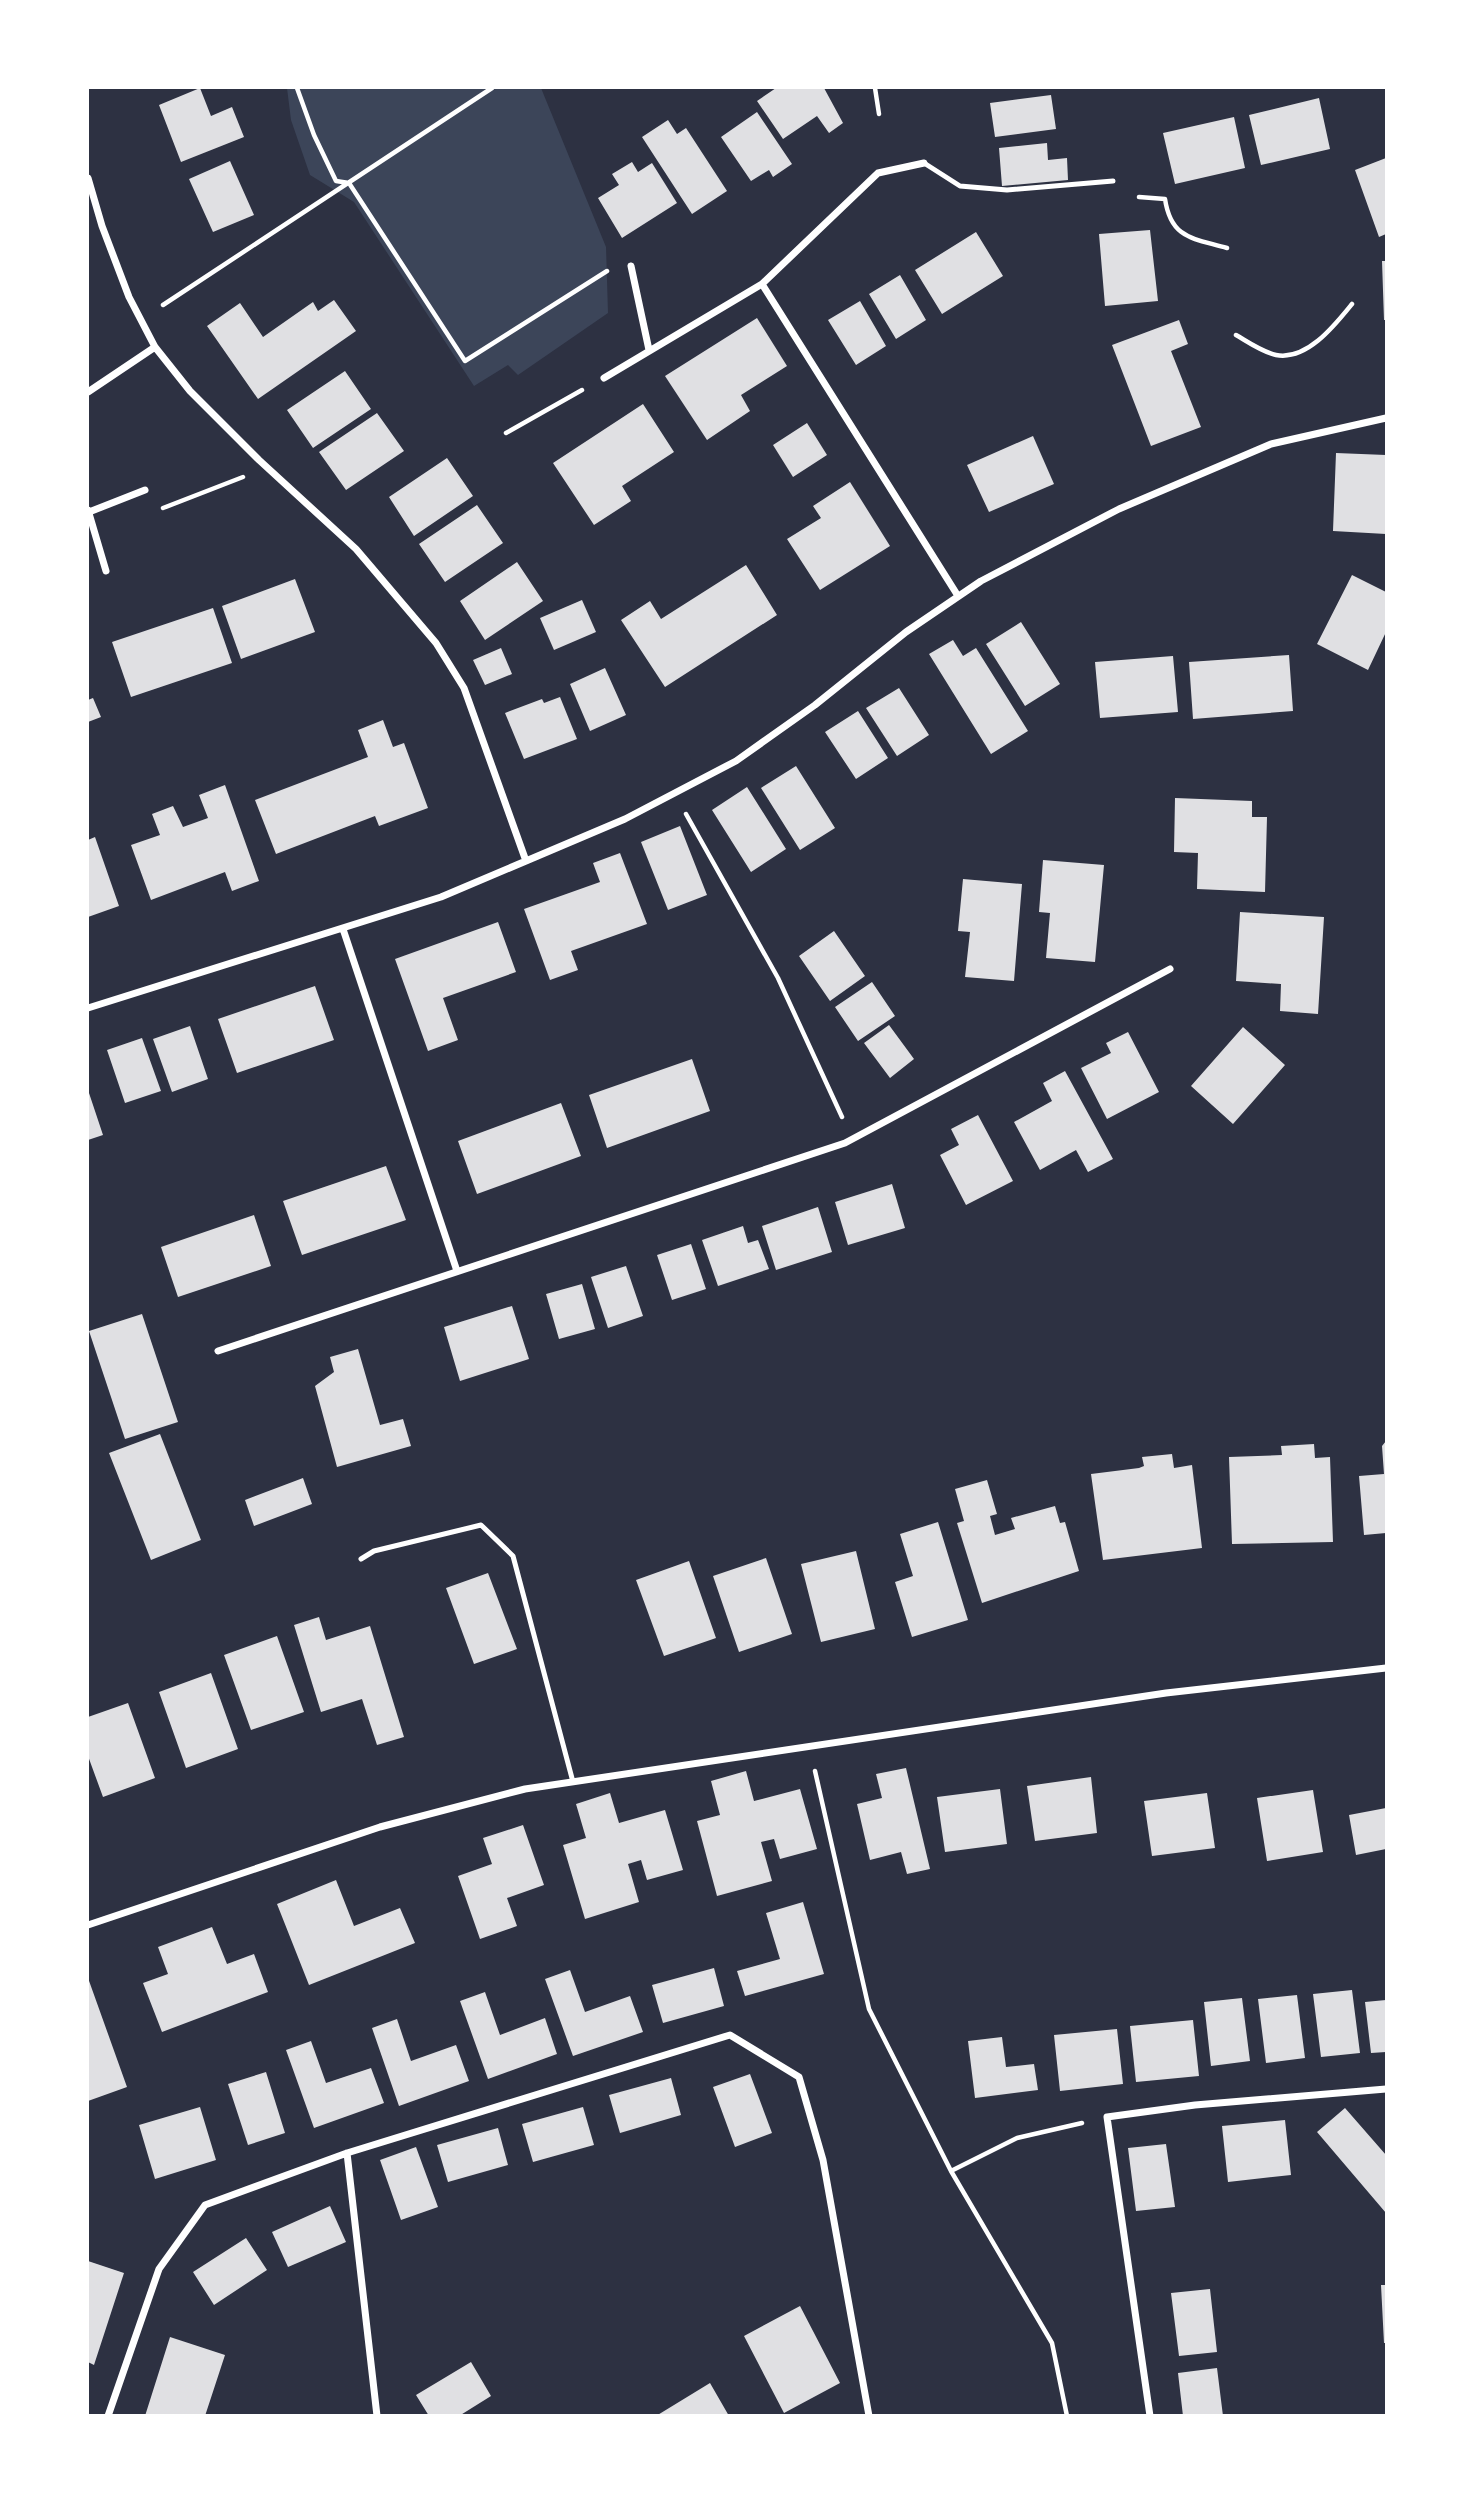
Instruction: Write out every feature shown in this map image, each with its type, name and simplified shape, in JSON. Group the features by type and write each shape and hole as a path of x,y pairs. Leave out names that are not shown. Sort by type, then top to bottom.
{"street":[{"path":"604,378 762,284 878,173 924,163"},
{"path":"88,178 102,226 155,347 190,391 259,460 356,549 436,643 464,688 526,861"},
{"path":"631,266 649,350"},
{"path":"762,284 958,596"},
{"path":"88,392 155,347"},
{"path":"88,1009 441,897 674,795 736,761 981,581 1119,509 1248,453 1271,444 1387,418"},
{"path":"106,571 88,511 145,490"},
{"path":"343,929 457,1271"},
{"path":"218,1351 845,1143 1170,970"},
{"path":"88,1925 380,1827 525,1789 1166,1693 1387,1668"},
{"path":"108,2416 159,2269 205,2205 347,2153 730,2035 799,2077 823,2160 868,2415"},
{"path":"1150,2416 1107,2117 1195,2105 1387,2088"},
{"path":"347,2153 377,2416"}],"lane":[{"path":"924,163 960,186 1007,190 1114,181"},
{"path":"361,1559 374,1551 481,1525 513,1556 573,1782"}],"path":[{"path":"297,88 314,135 336,181 349,183 465,361 615,266 631,266"},
{"path":"141,320 492,88"},
{"path":"874,88 879,114"},
{"path":"1139,197 1164,199 1167,216 1181,235 1227,247"},
{"path":"1236,335 1278,355 1296,353 1318,341 1352,304"},
{"path":"506,433 604,378"},
{"path":"145,490 154,512 240,480 259,460"},
{"path":"674,795 778,978 844,1120"},
{"path":"809,1745 869,2009 951,2171 1052,2343 1067,2416"},
{"path":"951,2171 1017,2138 1107,2117"}],"shaded area":[{"path":"287,88 541,88 606,247 608,313 518,375 508,365 474,386 354,202 310,175 291,120"}],"building":[{"path":"200,88 211,116 232,107 244,137 181,162 159,105"},
{"path":"776,88 824,88 843,123 829,133 817,116 783,139 757,101"},
{"path":"1051,95 1056,129 995,137 990,103"},
{"path":"1319,98 1330,149 1261,165 1249,115"},
{"path":"757,112 792,164 773,177 769,170 751,181 721,137"},
{"path":"1234,117 1245,168 1175,184 1163,133"},
{"path":"668,120 677,134 686,128 727,191 692,214 642,137"},
{"path":"1047,143 1048,160 1067,158 1068,180 1002,186 999,148"},
{"path":"1386,158 1386,234 1379,237 1355,170"},
{"path":"230,161 254,215 213,232 189,179"},
{"path":"632,162 638,172 652,163 677,203 622,238 598,198 619,185 612,174"},
{"path":"1150,230 1158,301 1105,306 1099,234"},
{"path":"976,232 1003,276 942,314 915,270"},
{"path":"1382,261 1386,261 1386,320 1384,320"},
{"path":"900,275 926,320 896,339 869,294"},
{"path":"334,300 356,331 258,399 207,326 240,303 263,337 313,302 318,311"},
{"path":"860,301 886,346 856,365 828,320"},
{"path":"757,318 787,366 741,395 750,411 707,440 665,376"},
{"path":"1179,320 1188,344 1171,351 1201,427 1151,446 1112,345"},
{"path":"345,371 371,409 313,448 287,410"},
{"path":"643,404 674,452 622,486 631,501 594,525 553,463"},
{"path":"377,413 404,451 346,490 319,452"},
{"path":"807,423 827,455 793,477 773,445"},
{"path":"1033,436 1054,484 989,512 967,465"},
{"path":"1336,453 1386,455 1386,534 1333,531"},
{"path":"447,458 473,496 414,536 389,497"},
{"path":"850,482 890,546 820,590 787,539 821,518 813,506"},
{"path":"477,505 503,543 445,582 419,544"},
{"path":"517,562 543,601 485,640 460,601"},
{"path":"746,565 777,615 665,687 621,620 650,601 661,619"},
{"path":"1352,575 1386,592 1386,632 1368,670 1317,644"},
{"path":"295,579 315,632 241,659 222,606"},
{"path":"582,600 596,632 554,650 540,618"},
{"path":"213,608 232,663 131,697 112,642"},
{"path":"1021,622 1060,684 1025,706 986,644"},
{"path":"953,640 963,656 976,648 1028,731 991,754 929,654"},
{"path":"501,648 512,674 485,685 473,660"},
{"path":"1289,655 1293,711 1193,719 1189,662"},
{"path":"1173,656 1178,712 1100,718 1095,662"},
{"path":"605,668 626,715 590,731 570,684"},
{"path":"899,688 929,735 897,756 866,708"},
{"path":"560,697 577,739 524,759 505,713 542,699 544,703"},
{"path":"93,698 101,717 88,722 88,700"},
{"path":"858,711 888,758 856,779 825,732"},
{"path":"383,720 393,747 404,743 428,808 379,826 375,816 276,854 255,800 368,757 358,730"},
{"path":"796,766 835,828 800,850 761,788"},
{"path":"225,785 259,881 232,891 225,872 151,900 131,845 160,835 152,814 173,806 183,827 208,818 199,795"},
{"path":"747,787 786,849 751,872 712,810"},
{"path":"1175,798 1252,801 1252,817 1267,817 1265,892 1197,889 1198,853 1174,852"},
{"path":"680,826 707,895 668,910 641,842"},
{"path":"95,837 119,906 88,917 88,840"},
{"path":"620,853 647,924 571,951 578,970 550,980 524,909 600,882 593,863"},
{"path":"1043,860 1104,865 1095,962 1046,958 1050,913 1039,912"},
{"path":"963,879 1022,884 1014,981 965,977 970,932 958,931"},
{"path":"1240,912 1324,917 1318,1014 1280,1011 1281,984 1236,981"},
{"path":"498,922 516,972 443,998 458,1040 428,1051 395,959"},
{"path":"834,931 865,976 830,1001 799,956"},
{"path":"872,982 895,1016 858,1041 835,1007"},
{"path":"315,986 334,1040 237,1073 218,1019"},
{"path":"889,1025 914,1059 890,1078 864,1043"},
{"path":"190,1026 208,1079 172,1092 153,1039"},
{"path":"1243,1027 1285,1065 1233,1124 1191,1086"},
{"path":"1128,1032 1159,1092 1107,1119 1081,1068 1111,1053 1106,1043"},
{"path":"142,1038 161,1091 125,1103 107,1050"},
{"path":"692,1059 710,1111 607,1148 589,1095"},
{"path":"1065,1071 1113,1159 1088,1172 1076,1150 1040,1170 1014,1122 1052,1101 1043,1083"},
{"path":"88,1090 103,1135 88,1140"},
{"path":"561,1103 581,1156 477,1194 458,1141"},
{"path":"978,1115 1013,1181 966,1205 940,1155 959,1145 951,1129"},
{"path":"386,1166 406,1220 302,1255 283,1201"},
{"path":"892,1184 905,1228 848,1245 835,1202"},
{"path":"818,1207 832,1252 776,1270 762,1226"},
{"path":"254,1215 271,1266 178,1297 161,1247"},
{"path":"743,1226 748,1243 758,1240 769,1269 718,1286 702,1240"},
{"path":"691,1244 706,1289 672,1300 657,1255"},
{"path":"626,1266 643,1316 608,1328 591,1277"},
{"path":"582,1284 595,1329 559,1339 546,1294"},
{"path":"512,1306 529,1359 460,1381 444,1327"},
{"path":"142,1314 178,1422 125,1439 89,1331"},
{"path":"358,1349 380,1425 403,1419 411,1446 337,1467 315,1386 334,1372 330,1357"},
{"path":"160,1434 201,1540 151,1560 109,1453"},
{"path":"1386,1441 1386,1533 1364,1535 1359,1476 1384,1474 1382,1446"},
{"path":"1314,1444 1315,1458 1330,1457 1333,1542 1232,1544 1229,1457 1282,1455 1281,1446"},
{"path":"1172,1454 1174,1468 1192,1465 1202,1548 1103,1560 1091,1474 1139,1468 1144,1466 1142,1457"},
{"path":"303,1478 312,1504 254,1526 245,1500"},
{"path":"987,1480 997,1514 990,1516 995,1535 1015,1529 1011,1518 1055,1506 1060,1523 1065,1522 1079,1571 982,1603 957,1523 964,1521 955,1489"},
{"path":"938,1522 968,1620 912,1637 895,1582 913,1576 900,1534"},
{"path":"856,1551 875,1629 821,1642 801,1564"},
{"path":"766,1558 792,1634 739,1652 713,1576"},
{"path":"689,1561 716,1638 664,1656 636,1580"},
{"path":"488,1573 517,1649 474,1664 446,1588"},
{"path":"319,1617 326,1640 370,1626 404,1737 377,1745 362,1699 321,1712 294,1625"},
{"path":"277,1636 304,1712 251,1730 224,1655"},
{"path":"211,1673 238,1749 186,1768 159,1692"},
{"path":"128,1703 155,1778 103,1797 88,1756 88,1717"},
{"path":"906,1768 930,1869 907,1874 901,1852 870,1860 857,1804 882,1798 876,1774"},
{"path":"746,1771 754,1801 800,1789 817,1849 780,1859 774,1839 761,1842 772,1881 717,1896 697,1821 720,1815 711,1781"},
{"path":"1091,1777 1097,1833 1035,1841 1027,1786"},
{"path":"1000,1789 1007,1844 945,1852 937,1797"},
{"path":"1313,1790 1323,1852 1267,1861 1257,1798"},
{"path":"610,1793 619,1823 665,1810 683,1870 647,1880 641,1860 628,1864 639,1902 585,1919 563,1845 586,1838 576,1804"},
{"path":"1207,1793 1215,1848 1152,1856 1144,1801"},
{"path":"1386,1808 1386,1849 1356,1855 1349,1815"},
{"path":"523,1825 544,1885 507,1898 517,1926 480,1939 458,1876 492,1864 483,1838"},
{"path":"336,1880 354,1926 400,1908 415,1943 309,1985 277,1904"},
{"path":"803,1902 824,1974 745,1996 737,1971 780,1959 766,1913"},
{"path":"212,1927 227,1964 254,1954 268,1992 162,2032 143,1983 168,1974 158,1947"},
{"path":"714,1968 724,2006 663,2023 652,1985"},
{"path":"570,1970 585,2012 630,1996 643,2032 573,2056 545,1979"},
{"path":"88,1978 127,2087 88,2101"},
{"path":"1352,1990 1360,2053 1321,2057 1313,1994"},
{"path":"485,1992 500,2035 545,2018 557,2054 488,2079 460,2001"},
{"path":"1297,1995 1305,2058 1266,2063 1258,1999"},
{"path":"1242,1998 1250,2061 1211,2066 1204,2002"},
{"path":"1386,2000 1386,2052 1371,2053 1365,2002"},
{"path":"397,2019 411,2061 456,2045 469,2081 399,2106 372,2028"},
{"path":"1193,2020 1199,2076 1136,2082 1130,2026"},
{"path":"1117,2029 1123,2084 1060,2091 1054,2035"},
{"path":"1002,2037 1006,2067 1034,2064 1038,2090 975,2098 968,2041"},
{"path":"311,2041 326,2083 371,2068 384,2103 314,2128 286,2050"},
{"path":"266,2072 285,2133 248,2145 228,2084"},
{"path":"750,2074 772,2133 735,2147 713,2087"},
{"path":"671,2078 681,2115 620,2133 609,2095"},
{"path":"200,2107 216,2160 155,2179 139,2125"},
{"path":"583,2107 594,2145 533,2162 522,2124"},
{"path":"1345,2108 1386,2155 1386,2213 1317,2132"},
{"path":"1285,2120 1291,2175 1228,2182 1222,2126"},
{"path":"498,2128 508,2165 448,2182 437,2145"},
{"path":"1166,2144 1175,2207 1136,2211 1128,2148"},
{"path":"416,2147 438,2207 401,2220 380,2160"},
{"path":"330,2206 346,2242 288,2267 272,2232"},
{"path":"246,2238 267,2270 214,2305 193,2272"},
{"path":"88,2261 124,2273 94,2365 88,2362"},
{"path":"1381,2285 1386,2285 1386,2343 1384,2343"},
{"path":"1210,2289 1217,2352 1179,2356 1171,2293"},
{"path":"800,2306 840,2383 784,2413 744,2336"},
{"path":"170,2337 225,2355 205,2416 145,2416"},
{"path":"471,2362 491,2396 459,2416 429,2416 416,2395"},
{"path":"1217,2368 1223,2416 1183,2416 1178,2373"},
{"path":"710,2383 729,2416 656,2416"}]}
